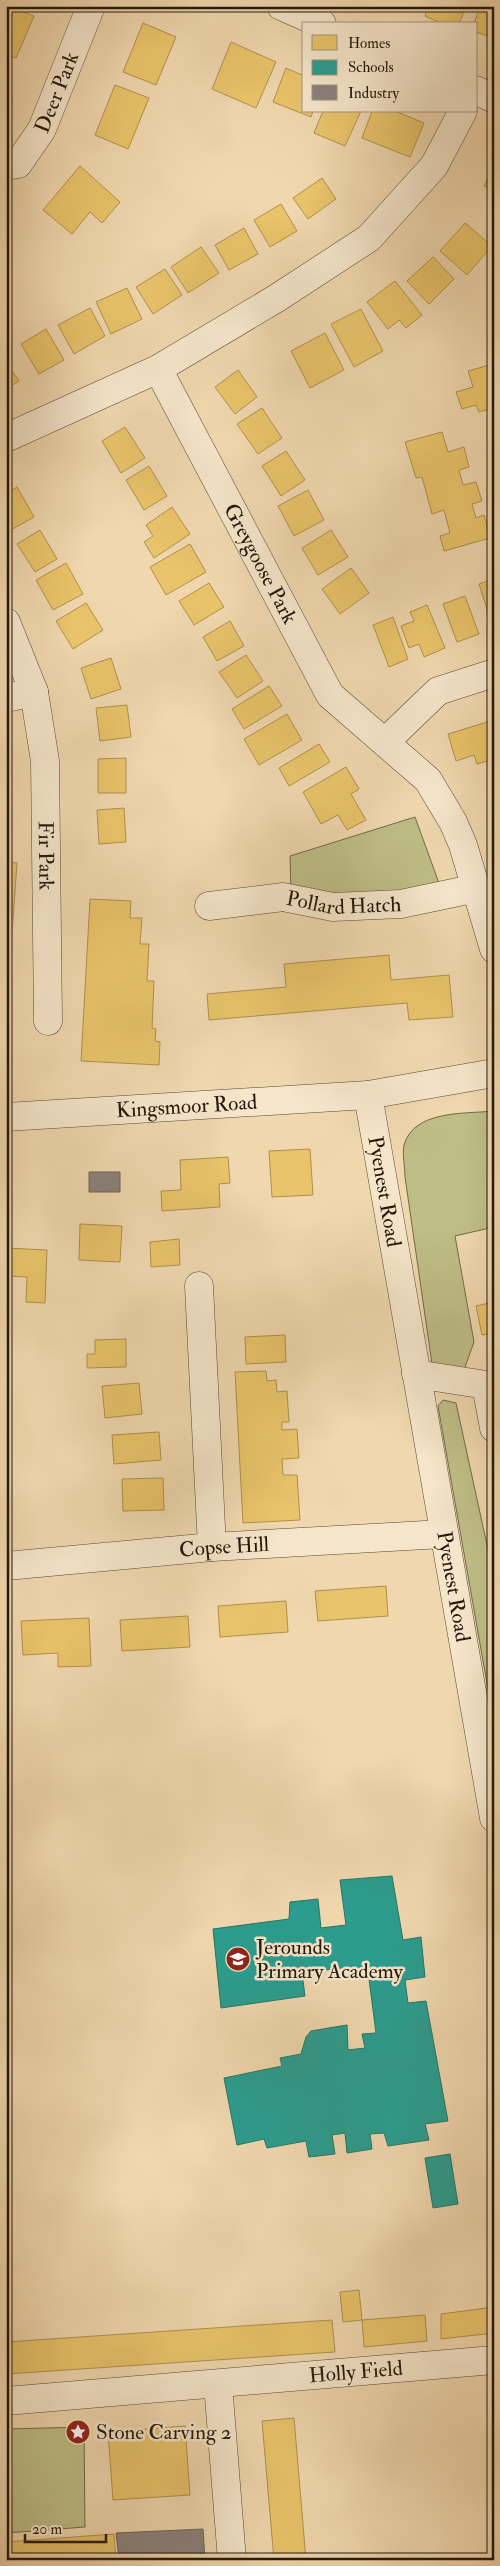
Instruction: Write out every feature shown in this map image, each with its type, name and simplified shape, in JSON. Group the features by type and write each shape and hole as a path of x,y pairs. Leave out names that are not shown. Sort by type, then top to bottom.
{"street":[{"name":"Deer Park","path":"6,166 18,164 42,129 91,6"},
{"path":"281,6 317,22"},
{"path":"478,91 494,98"},
{"path":"6,438 158,369 277,298 369,238 434,166 462,112"},
{"name":"Greygoose Park","path":"158,369 330,694 428,780 464,845 494,949"},
{"name":"Fir Park","path":"6,622 34,692 45,761 48,1021"},
{"path":"384,742 438,690 494,673"},
{"path":"6,698 34,692"},
{"name":"Pollard Hatch","path":"209,906 283,897 333,907 401,904 477,888"},
{"name":"Kingsmoor Road","path":"6,1117 368,1095 494,1073"},
{"name":"Pyenest Road","path":"368,1095 443,1534 493,1805"},
{"path":"199,1286 212,1547"},
{"path":"416,1374 486,1385 494,1428"},
{"name":"Copse Hill","path":"6,1566 212,1547 443,1534"},
{"name":"Holly Field","path":"6,2401 494,2360"},
{"path":"218,2384 232,2560"}],"shaded area":[{"path":"415,817 440,886 333,907 291,893 290,856"},
{"path":"494,1111 494,1227 455,1236 474,1342 464,1370 432,1364 405,1177 403,1149 410,1134 418,1125 429,1120 455,1114"},
{"path":"443,1400 456,1403 494,1577 494,1723 438,1406"},
{"path":"84,2427 85,2527 6,2533 6,2429"}],"building: Homes":[{"path":"6,6 34,16 16,58 6,54"},
{"path":"429,6 466,6 460,22 438,22 425,16"},
{"path":"480,6 494,6 494,38 478,33 478,22 475,22"},
{"path":"143,23 176,37 156,85 123,72"},
{"path":"231,42 276,62 256,108 212,89"},
{"path":"286,68 302,75 302,112 313,112 311,117 273,102"},
{"path":"115,85 149,98 128,149 95,135"},
{"path":"323,112 361,112 345,146 314,133"},
{"path":"372,112 397,112 424,123 410,157 362,138"},
{"path":"80,166 120,202 102,223 90,212 72,234 43,210"},
{"path":"494,166 494,191 484,186"},
{"path":"322,178 336,199 308,219 293,198"},
{"path":"281,204 297,231 270,247 254,220"},
{"path":"465,223 492,246 467,275 440,251"},
{"path":"244,228 258,254 229,270 215,245"},
{"path":"201,247 219,273 188,293 171,267"},
{"path":"433,257 454,279 429,304 407,281"},
{"path":"165,269 182,295 153,314 136,287"},
{"path":"395,281 422,315 406,328 399,320 388,329 367,302"},
{"path":"127,288 142,319 111,334 96,302"},
{"path":"90,308 105,336 74,354 58,325"},
{"path":"361,309 383,351 354,367 331,324"},
{"path":"46,329 64,360 39,374 21,344"},
{"path":"325,333 344,370 310,388 291,351"},
{"path":"6,362 19,381 6,389"},
{"path":"493,364 494,408 479,412 476,405 462,409 456,392 473,387 468,371"},
{"path":"238,370 257,397 235,414 215,387"},
{"path":"262,408 282,438 258,454 237,424"},
{"path":"125,427 145,458 121,473 102,441"},
{"path":"442,432 448,452 464,447 469,467 459,470 463,485 476,482 482,501 472,504 476,518 484,515 490,538 444,551 440,536 450,533 444,510 432,514 422,477 416,478 405,442"},
{"path":"286,451 305,480 281,496 262,466"},
{"path":"149,466 167,496 144,510 126,480"},
{"path":"17,487 34,517 9,531 6,526 6,494"},
{"path":"308,490 324,520 294,536 278,506"},
{"path":"172,507 190,534 154,558 144,542 153,536 146,525"},
{"path":"40,530 57,559 35,572 17,544"},
{"path":"331,530 348,557 318,575 302,548"},
{"path":"190,544 206,572 166,595 150,567"},
{"path":"66,563 83,594 53,610 36,580"},
{"path":"351,568 369,593 340,614 322,589"},
{"path":"494,579 494,628 493,628 479,584"},
{"path":"209,583 224,607 194,625 179,601"},
{"path":"465,596 479,634 457,642 443,604"},
{"path":"86,603 103,630 73,649 56,621"},
{"path":"427,605 445,648 424,657 419,644 409,648 401,626 414,621 410,612"},
{"path":"393,617 408,659 389,667 373,625"},
{"path":"230,621 244,646 217,661 203,637"},
{"path":"246,655 263,681 237,698 219,672"},
{"path":"111,658 121,689 91,699 81,668"},
{"path":"269,686 282,706 244,729 232,709"},
{"path":"127,705 131,737 100,741 96,708"},
{"path":"287,714 302,740 259,765 244,739"},
{"path":"494,720 494,759 477,764 474,755 456,761 448,734"},
{"path":"319,744 330,762 289,786 279,768"},
{"path":"126,758 126,793 98,793 98,759"},
{"path":"346,767 359,789 351,794 366,820 347,830 338,815 321,824 303,792"},
{"path":"124,808 126,842 99,844 97,810"},
{"path":"6,862 17,863 6,1017"},
{"path":"90,899 131,901 130,918 142,918 140,944 149,944 147,981 154,981 152,1028 156,1029 155,1041 160,1042 159,1065 81,1061"},
{"path":"389,955 391,980 449,975 453,1017 409,1020 407,1003 209,1020 207,994 286,987 284,964"},
{"path":"310,1149 313,1195 272,1197 269,1151"},
{"path":"228,1157 230,1183 219,1184 220,1207 162,1211 161,1191 181,1190 180,1160"},
{"path":"80,1224 122,1226 120,1262 79,1260"},
{"path":"179,1239 180,1265 151,1267 150,1242"},
{"path":"6,1248 47,1250 45,1303 26,1302 27,1277 6,1276"},
{"path":"494,1302 494,1333 482,1335 476,1306"},
{"path":"285,1335 286,1362 246,1364 245,1337"},
{"path":"126,1339 126,1367 87,1368 87,1354 95,1354 95,1340"},
{"path":"266,1371 267,1381 276,1380 277,1392 287,1391 289,1422 282,1422 282,1430 297,1429 299,1458 282,1459 283,1475 297,1475 300,1520 243,1523 235,1372"},
{"path":"139,1383 142,1414 105,1418 102,1386"},
{"path":"159,1432 161,1460 114,1464 112,1435"},
{"path":"163,1478 164,1510 123,1511 122,1479"},
{"path":"386,1586 388,1616 318,1621 315,1591"},
{"path":"286,1601 288,1632 220,1637 218,1606"},
{"path":"188,1616 190,1647 122,1651 120,1620"},
{"path":"89,1618 91,1666 58,1667 58,1653 23,1655 21,1621"},
{"path":"359,2290 362,2320 343,2322 340,2292"},
{"path":"494,2307 494,2333 441,2339 441,2314"},
{"path":"425,2315 427,2341 364,2347 362,2320"},
{"path":"332,2320 335,2352 6,2374 6,2342"},
{"path":"294,2418 306,2560 274,2560 262,2421"},
{"path":"185,2426 190,2495 113,2500 108,2432"},
{"path":"114,2534 116,2560 6,2560 6,2542"}],"building: Schools":[{"path":"392,1876 403,1940 421,1937 425,1977 405,1980 408,2003 426,2001 448,2121 425,2124 429,2140 388,2146 384,2133 370,2134 372,2149 347,2153 345,2133 332,2135 335,2154 309,2157 306,2141 267,2148 264,2139 237,2145 224,2078 282,2066 280,2058 301,2054 306,2037 311,2031 347,2025 348,2050 365,2048 362,2034 376,2033 369,1979 349,1979 349,1967 302,1973 305,1996 221,2008 213,1929 289,1919 290,1902 318,1899 321,1928 346,1925 340,1880"},
{"path":"450,2154 458,2204 433,2208 425,2158"}],"building: Industry":[{"path":"89,1172 120,1172 120,1192 89,1192"},
{"path":"203,2529 205,2560 181,2560 181,2558 119,2559 116,2533"}],"place":[{"name":"Jerounds Primary Academy","path":"238,1959"},
{"name":"Stone Carving 2","path":"78,2432"}]}
